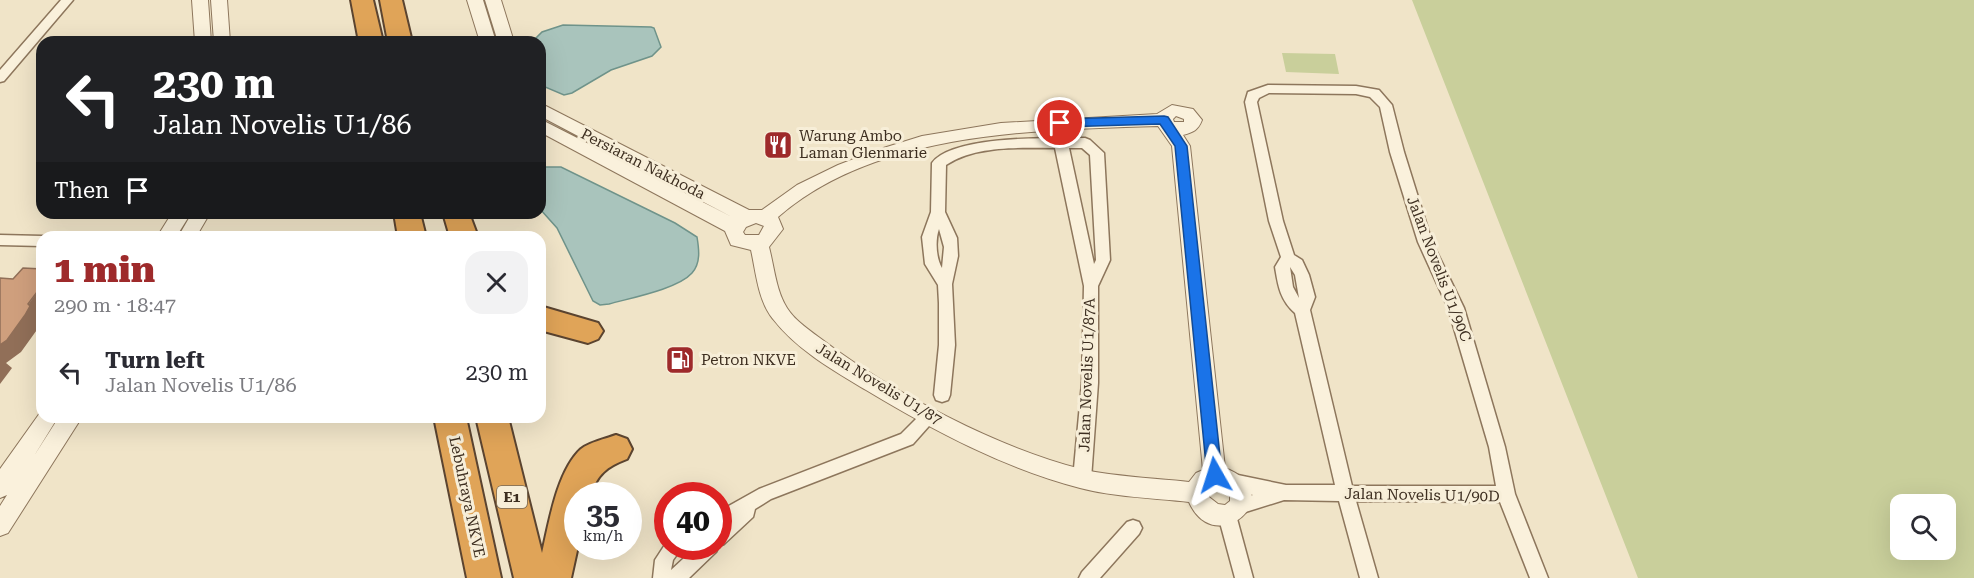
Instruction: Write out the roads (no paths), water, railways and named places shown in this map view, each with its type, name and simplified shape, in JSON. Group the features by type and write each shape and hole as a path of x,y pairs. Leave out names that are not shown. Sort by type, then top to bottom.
{"highway":[{"path":"362,0 370,36"},
{"path":"391,0 399,36"},
{"path":"546,320 588,331"},
{"name":"Lebuhraya NKVE","path":"451,423 484,578"},
{"name":"E1","path":"493,423 531,578"},
{"path":"554,578 575,488 582,471 595,457 616,449"}],"street":[{"path":"36,36 67,0"},
{"path":"200,0 203,36"},
{"path":"219,0 222,36"},
{"path":"475,0 486,36"},
{"path":"493,0 504,36"},
{"path":"0,78 36,36"},
{"name":"Jalan Novelis U1/90C","path":"1345,493 1302,310 1290,301 1286,288 1282,267 1288,258 1276,221 1251,102 1252,94 1257,91 1268,89 1356,90 1374,93 1386,105 1397,152 1425,242 1456,308 1497,447 1506,494"},
{"name":"Persiaran Nakhoda","path":"546,112 741,223"},
{"path":"766,218 780,204 818,181 876,155 920,141 963,133 1040,124 1176,131 1224,478"},
{"name":"Persiaran Nakhoda","path":"546,128 741,223"},
{"path":"942,395 947,345 945,284 932,264 929,237 938,212 939,164 945,157 998,145 1061,143 1085,143 1097,153 1103,260 1091,286"},
{"name":"Jalan Novelis U1/87A","path":"1061,143 1091,286 1090,383 1082,479"},
{"path":"757,215 773,224 772,233 759,244 742,243 735,236 741,223 757,215"},
{"path":"1081,235 1090,239 1102,236"},
{"path":"0,240 36,241"},
{"name":"Jalan Novelis U1/87","path":"759,244 769,289 779,313 804,337 838,363 929,417 1014,457 1082,479 1196,493"},
{"path":"732,513 765,494 907,439 929,417"},
{"path":"0,488 43,423"},
{"path":"0,526 67,423"},
{"path":"1233,511 1216,515 1206,510 1199,502 1196,493 1199,484 1205,478 1224,478 1239,490 1241,499 1233,511 1244,578"},
{"name":"Jalan Novelis U1/90D","path":"1224,478 1259,489 1286,493 1506,494 1539,578"},
{"name":"Jalan Novelis U1/90D","path":"1233,511 1286,493"},
{"path":"1345,493 1370,578"},
{"path":"732,525 765,494"},
{"path":"1088,578 1133,528"},
{"path":"662,578 665,560"},
{"path":"676,578 695,560"}],"water":[{"path":"563,25 651,27 654,28 661,47 652,56 611,70 572,93 564,95 546,87 546,36 538,36 542,32"},
{"path":"546,167 561,167 675,223 697,237 699,256 697,265 692,273 676,284 600,305 593,301 557,228 546,216"}],"place":[{"name":"Warung Ambo Laman Glenmarie","path":"778,145"},
{"name":"Petron NKVE","path":"680,360"}]}
